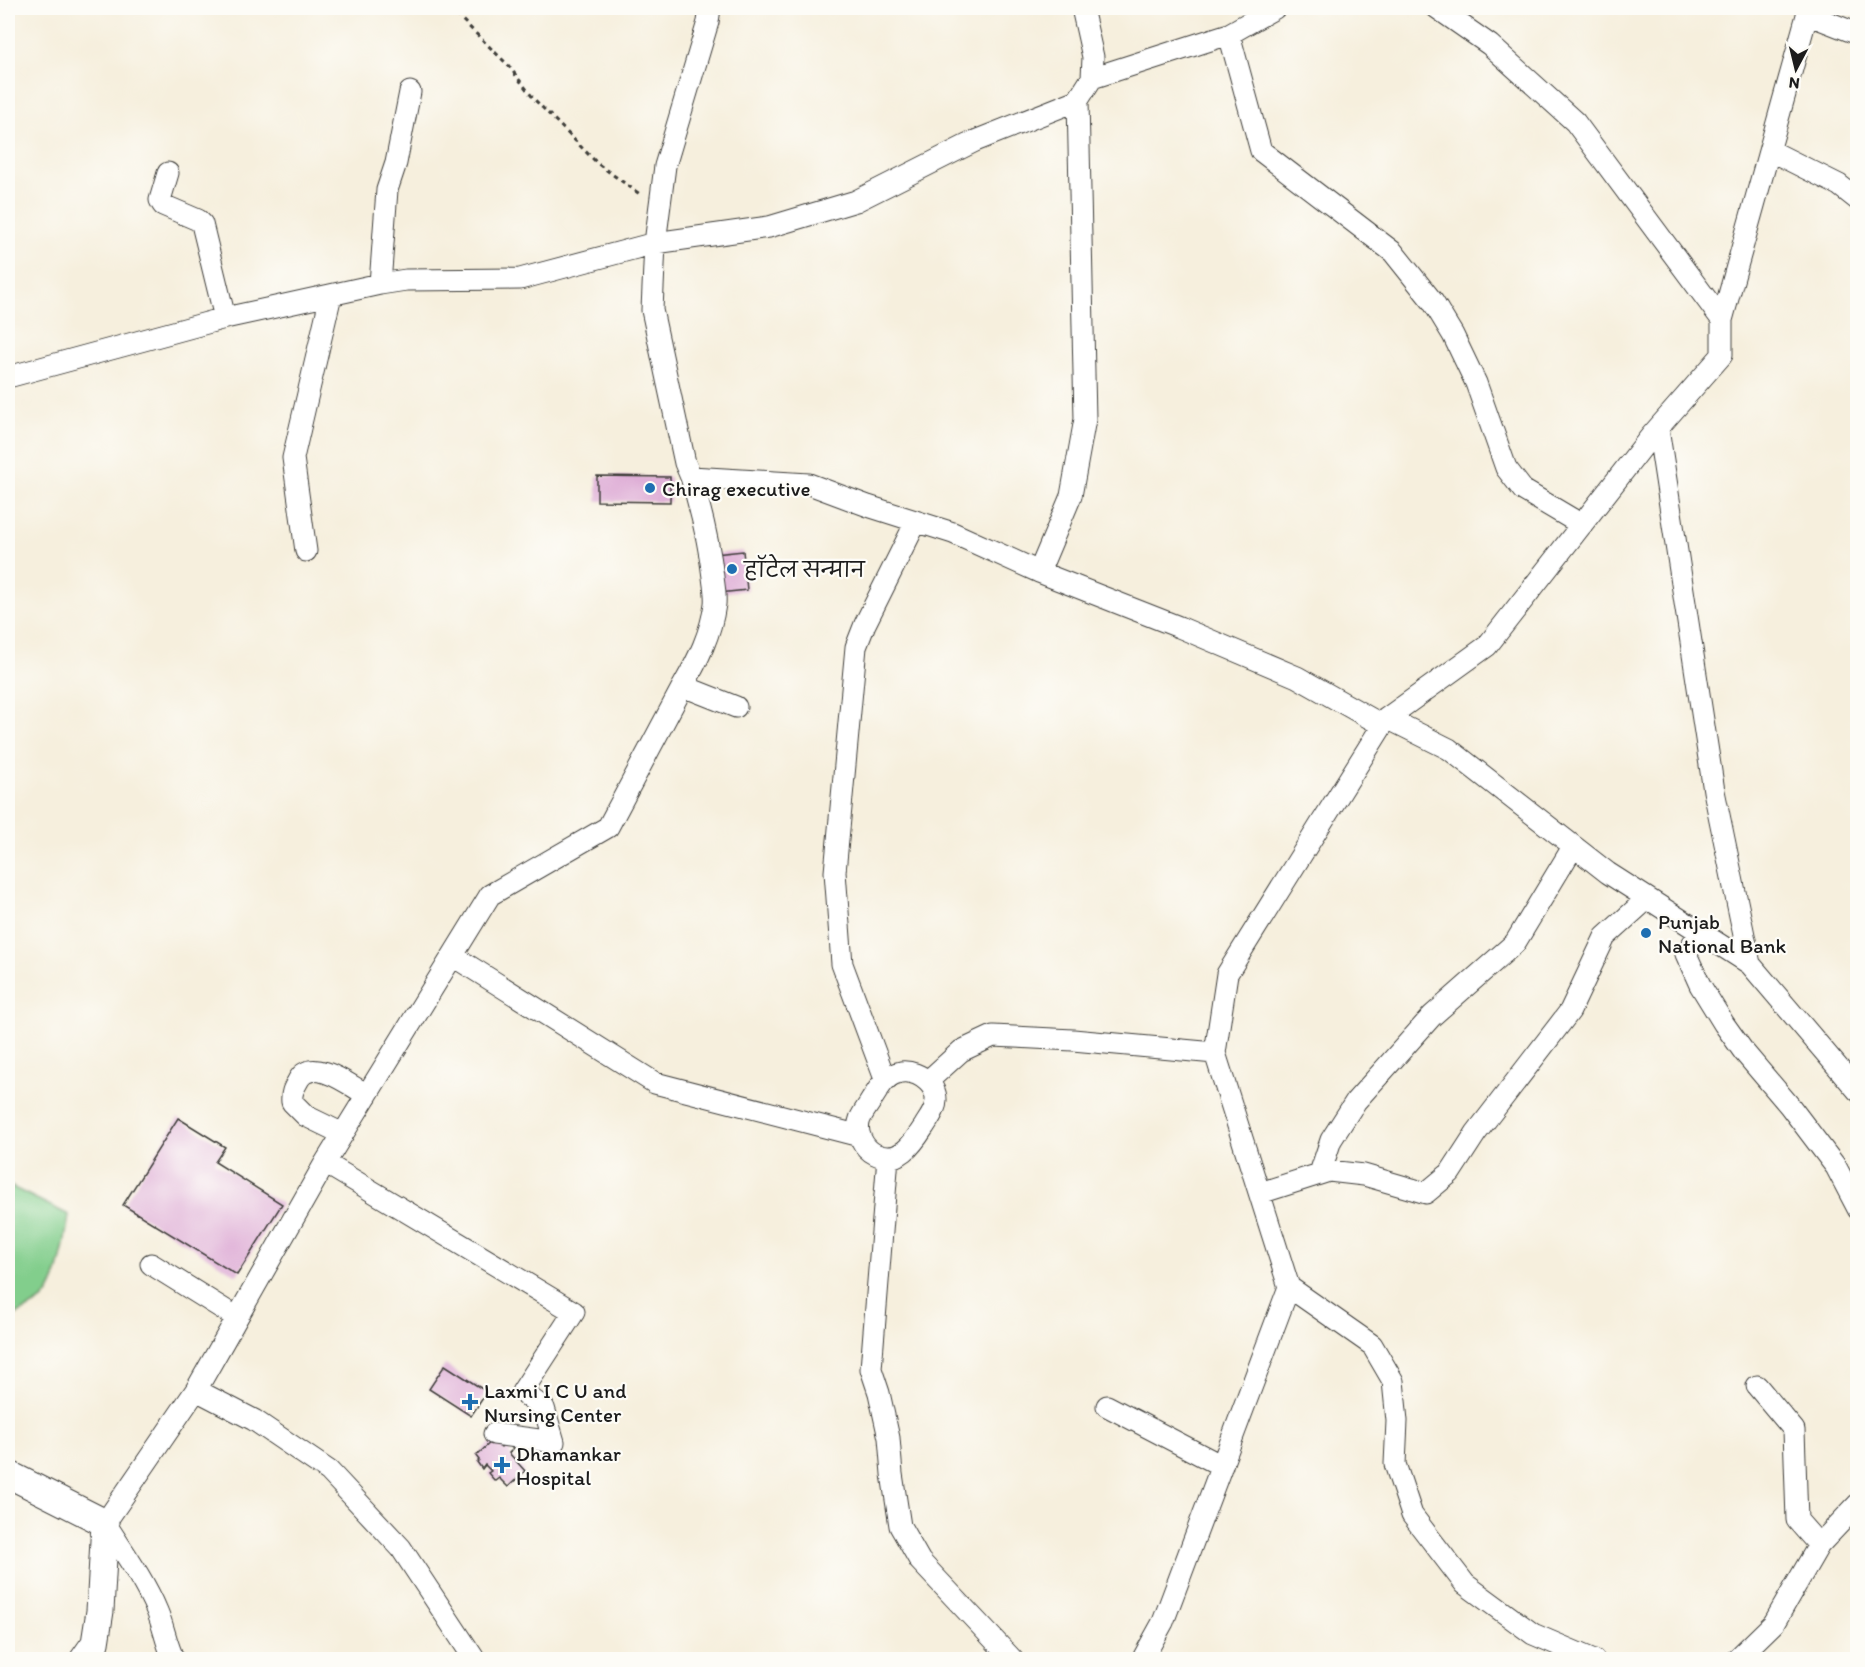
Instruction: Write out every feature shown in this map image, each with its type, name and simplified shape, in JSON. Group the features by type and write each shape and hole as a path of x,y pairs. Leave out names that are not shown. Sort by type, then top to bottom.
{"main road":[{"path":"8,1474 105,1523 100,1611 94,1643 83,1659"}],"street":[{"path":"174,1659 169,1650 158,1611 136,1570 105,1523 196,1390 325,1162 490,895 608,826 701,655 712,620 715,601 710,550 703,515 685,463 652,310 655,243 665,166 708,22 710,8"},
{"path":"1039,572 1071,496 1085,418 1078,100 1092,78 1093,57 1082,8"},
{"path":"1092,78 1229,34 1246,15 1275,8"},
{"path":"1437,8 1490,45 1575,122 1722,320"},
{"path":"1142,1659 1163,1622 1289,1287 1215,1053 1227,974 1384,721 1487,646 1658,428 1722,355 1722,320 1771,151 1808,11 1857,34"},
{"path":"1229,34 1261,151 1393,252 1434,302 1453,335 1476,383 1506,468 1523,490 1582,525"},
{"path":"380,284 387,190 396,163 410,92"},
{"path":"8,377 225,318 380,284 406,280 520,279 655,243 769,227 856,201 975,141 1078,100"},
{"path":"1771,151 1839,185 1857,200"},
{"path":"168,173 160,200 164,205 198,220 201,224 225,318"},
{"path":"306,550 293,458 331,295"},
{"path":"1658,428 1714,791 1750,963"},
{"path":"691,477 809,484 952,533 1039,572 1179,627 1297,677 1384,721 1449,749 1608,873 1750,963 1854,1080"},
{"path":"885,1079 842,964 835,872 856,647 865,624 916,522"},
{"path":"683,686 736,707"},
{"path":"1320,1173 1331,1140 1356,1101 1432,1016 1515,944 1573,847"},
{"path":"1260,1193 1329,1170 1364,1175 1426,1193 1450,1173 1476,1133 1570,1011 1590,964 1605,937 1647,899"},
{"path":"1700,932 1686,954 1700,984 1744,1052 1789,1105 1836,1167 1857,1209"},
{"path":"453,956 655,1083 860,1136"},
{"path":"928,1081 961,1052 993,1036 1073,1040 1215,1053"},
{"path":"343,1134 306,1116 292,1102 291,1092 301,1075 312,1070 330,1074 367,1095"},
{"path":"906,1071 918,1074 928,1081 934,1091 935,1109 910,1148 900,1155 888,1157 871,1151 860,1136 859,1130 860,1118 885,1079 895,1073 906,1071"},
{"path":"888,1157 871,1369 889,1438 900,1526 920,1561 1013,1659"},
{"path":"325,1162 574,1312 522,1392 544,1408 554,1442 494,1434"},
{"path":"152,1264 236,1317"},
{"path":"1289,1287 1372,1345 1393,1381 1397,1421 1395,1464 1412,1515 1465,1584 1533,1634 1594,1659"},
{"path":"1757,1386 1794,1430 1797,1520 1819,1545"},
{"path":"196,1390 254,1420 329,1471 401,1548 475,1659"},
{"path":"1107,1406 1222,1466"},
{"path":"1736,1659 1774,1623 1819,1545 1857,1504"}],"path":[{"path":"450,8 508,65 534,99 598,164 660,208"}],"green space":[{"path":"8,1185 69,1215 61,1258 50,1290 38,1303 8,1318"}],"building":[{"path":"597,476 670,477 670,502 597,501"},
{"path":"743,551 747,590 719,593 715,554"},
{"path":"178,1118 225,1147 215,1162 282,1204 237,1275 123,1205"},
{"path":"445,1365 487,1392 471,1416 429,1389"},
{"path":"494,1439 501,1447 506,1442 513,1449 509,1453 525,1471 508,1487 499,1478 495,1481 488,1473 491,1471 485,1465 482,1469 477,1462 479,1460 476,1456"}],"place":[{"name":"Chirag executive","path":"650,488"},
{"name":"हॉटेल सन्मान","path":"732,569"},
{"name":"Punjab National Bank","path":"1646,933"},
{"name":"Laxmi I C U and Nursing Center","path":"470,1402"},
{"name":"Dhamankar Hospital","path":"502,1465"}]}
